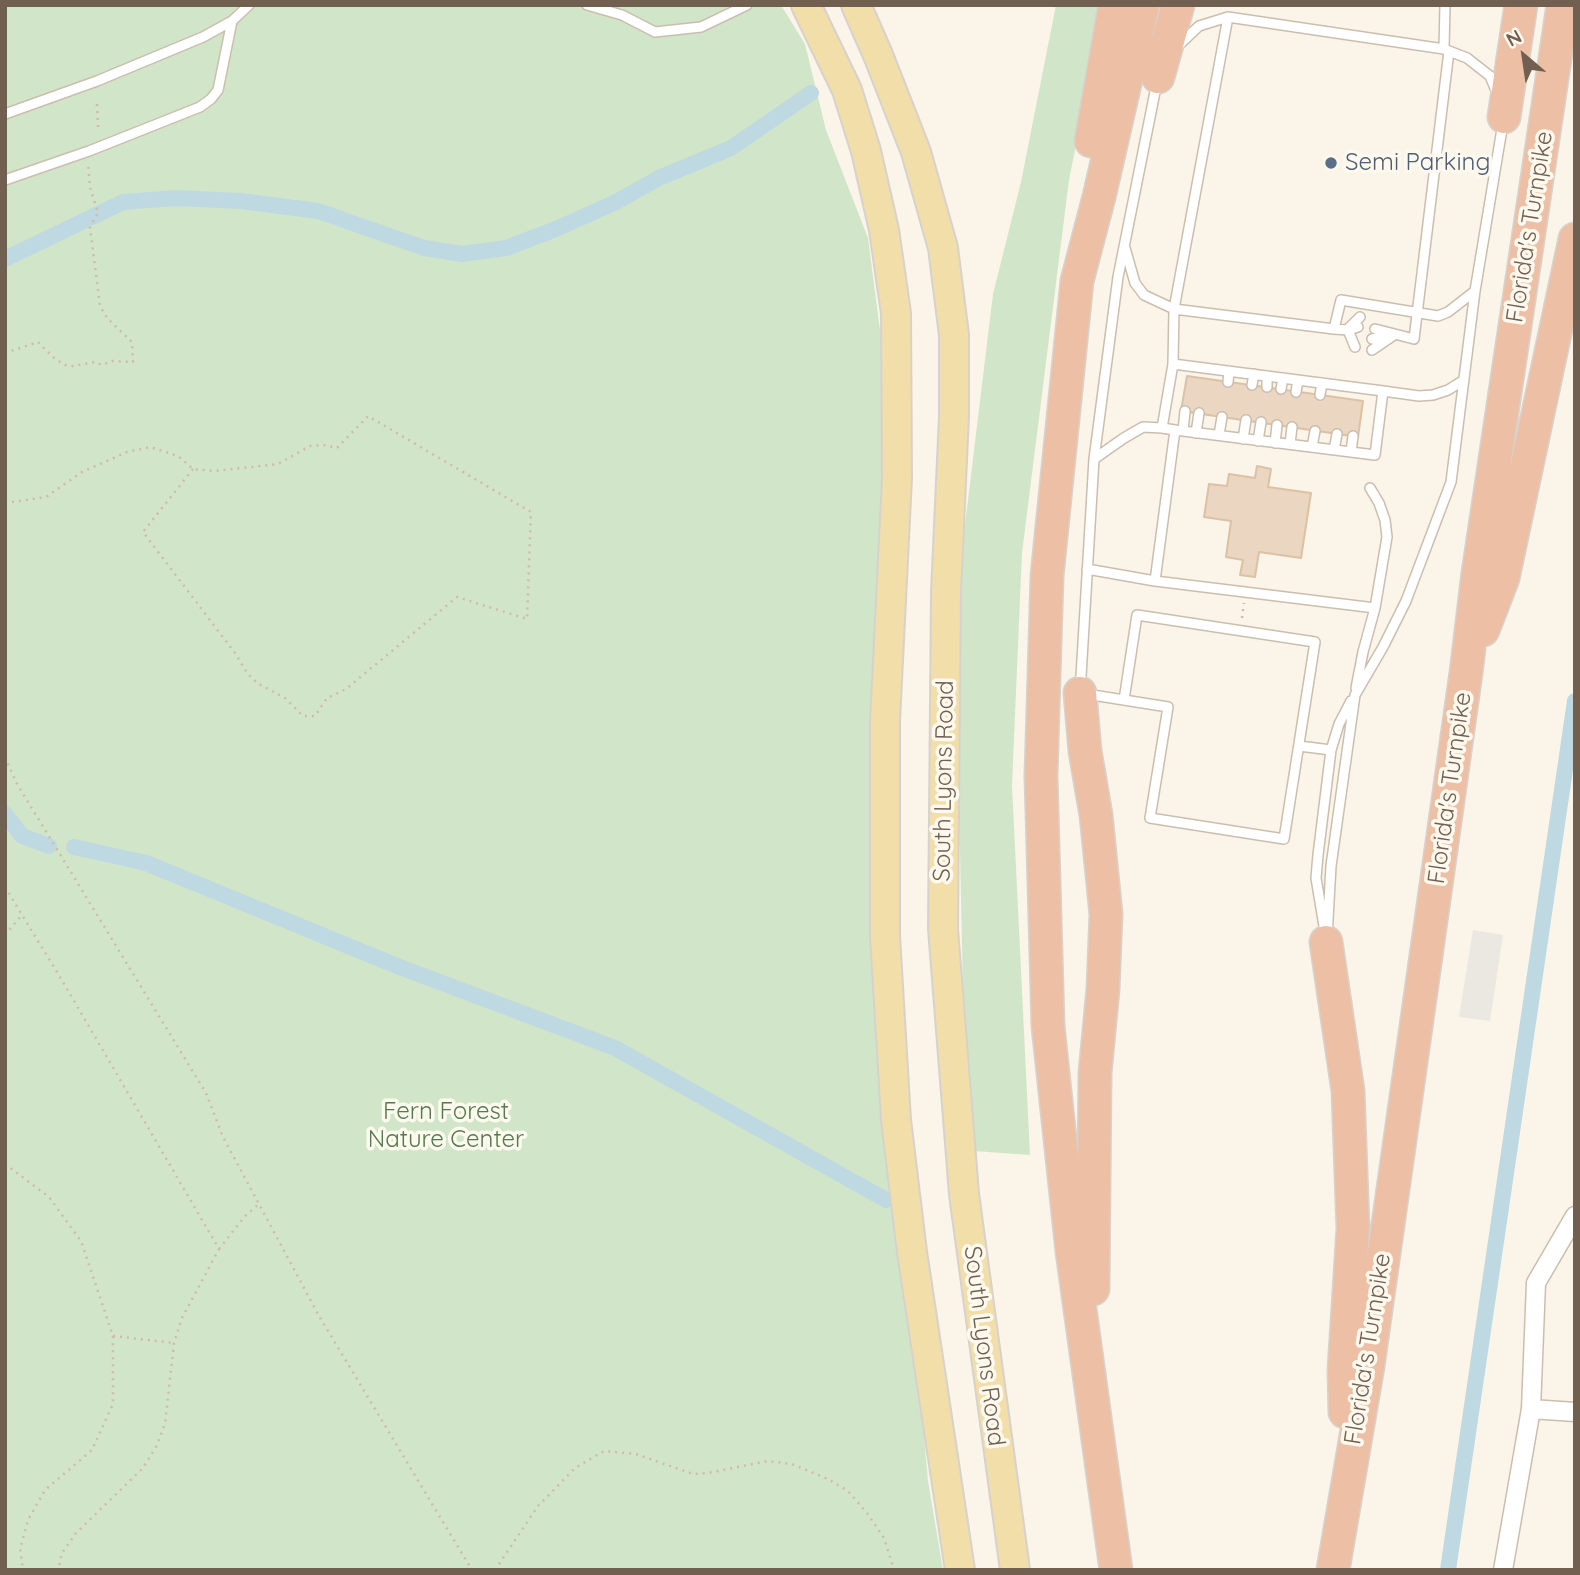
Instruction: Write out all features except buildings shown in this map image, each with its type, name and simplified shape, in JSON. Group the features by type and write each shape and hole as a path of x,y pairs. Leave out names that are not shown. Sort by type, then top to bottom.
{"highway":[{"path":"1115,5 1081,198 1077,281 1047,576 1041,776 1048,1026 1072,1251 1116,1570"},
{"path":"1077,281 1143,5"},
{"path":"1158,78 1178,5"},
{"path":"1504,117 1521,5"},
{"name":"Florida's Turnpike","path":"1333,1570 1370,1352 1480,560 1563,5"},
{"path":"1466,673 1503,578 1575,239"},
{"path":"1080,693 1085,751 1096,815 1105,914 1093,1136 1093,1317 1086,1356"},
{"path":"1326,942 1348,1091 1353,1228 1345,1370 1347,1480"}],"main road":[{"path":"806,5 847,90 866,151 884,230 896,313 897,478 886,722 885,936 896,1120 912,1252 960,1570"},
{"name":"South Lyons Road","path":"856,5 916,152 943,248 954,335 954,416 946,592 943,929 964,1194 1015,1570"}],"street":[{"path":"1503,1570 1531,1409 1535,1283 1575,1216"},
{"path":"1531,1409 1575,1412"}],"lane":[{"path":"5,114 97,81 202,37 232,20 249,5"},
{"path":"587,5 622,15 655,32 701,27 747,5"},
{"path":"1394,335 1373,339 1394,335 1414,339 1447,50 1445,5"},
{"path":"1162,428 1173,364 1174,309 1228,17"},
{"path":"1124,700 1137,615 1315,642 1284,839 1150,818 1168,707 1124,700 1080,693 1094,458 1124,243 1158,78 1182,41 1199,26 1228,17 1447,50 1468,58 1490,76 1504,117 1475,290 1451,482 1406,601 1339,724 1331,750 1316,878 1326,942"},
{"path":"5,180 200,107 211,100 218,90 232,20"},
{"path":"1124,243 1135,283 1144,295 1174,309 1334,329 1354,335 1360,317"},
{"path":"1334,329 1341,300 1438,316 1448,312 1475,290"},
{"path":"1173,364 1205,373 1229,371 1419,396 1448,390 1464,380"},
{"path":"1227,382 1229,371"},
{"path":"1252,385 1254,374"},
{"path":"1267,387 1268,376"},
{"path":"1282,389 1283,378"},
{"path":"1296,392 1298,380"},
{"path":"1320,395 1322,383"},
{"path":"1342,398 1344,386"},
{"path":"1359,401 1360,388"},
{"path":"1094,458 1143,428 1162,428 1375,455 1383,391"},
{"path":"1155,581 1179,430 1185,411"},
{"path":"1196,433 1199,414"},
{"path":"1219,435 1222,417"},
{"path":"1243,439 1245,420"},
{"path":"1258,440 1261,422"},
{"path":"1275,443 1277,425"},
{"path":"1290,444 1292,427"},
{"path":"1312,447 1315,430"},
{"path":"1334,450 1337,434"},
{"path":"1351,452 1353,436"},
{"path":"1326,942 1331,866 1355,695 1375,608 1387,537 1379,503 1370,488"},
{"path":"1087,569 1155,581 1375,608"},
{"path":"1299,746 1331,750"}],"path":[{"path":"97,104 98,127"},
{"path":"5,353 38,342 65,365 133,362 132,342 107,318 100,306 90,227 98,214 90,187 88,159"},
{"path":"5,503 46,497 82,472 127,452 150,447 178,456 193,469 215,471 278,464 310,446 337,448 368,416 531,512 527,619 457,597 346,689 327,698 315,716 303,716 285,698 257,683 247,673 235,653 144,532 193,469"},
{"path":"5,757 17,784 206,1093 223,1138 318,1316 472,1570"},
{"path":"5,887 219,1249"},
{"path":"5,934 21,916"},
{"path":"5,1164 49,1197 81,1241 113,1336 113,1404 92,1450 45,1490 28,1520 20,1549 23,1570"},
{"path":"58,1570 62,1553 76,1533 143,1468 156,1447 165,1424 174,1343 182,1318 219,1249 245,1216 259,1204"},
{"path":"113,1336 174,1343"},
{"path":"495,1570 544,1500 575,1468 604,1451 636,1454 693,1474 768,1461 792,1464 828,1479 848,1491 884,1538 894,1570"}],"shaded area":[{"path":"1473,930 1503,935 1490,1021 1459,1017"}],"green space":[{"name":"Fern Forest Nature Center","path":"5,5 781,5 805,44 826,130 868,238 884,361 896,1120 928,1481 943,1570 5,1570"},
{"path":"1056,5 1104,5 1069,180 1022,553 1012,785 1030,1155 974,1151 963,994 957,709 962,549 993,294 1021,182"}],"waterway":[{"path":"5,259 123,202 175,198 241,201 318,211 424,248 462,254 506,248 556,229 616,202 659,178 731,148 811,93"},
{"path":"1448,1570 1575,701"},
{"path":"5,814 22,836 49,846"},
{"path":"74,847 146,863 402,968 615,1048 886,1200"}],"place":[{"name":"Semi Parking","path":"1331,163"}]}
